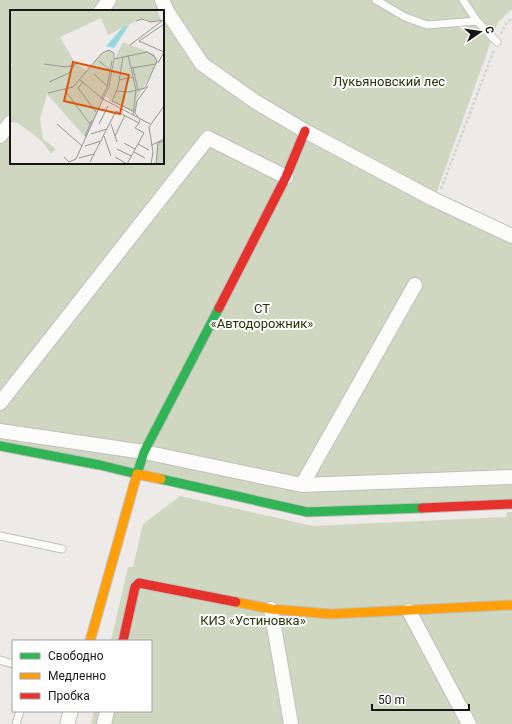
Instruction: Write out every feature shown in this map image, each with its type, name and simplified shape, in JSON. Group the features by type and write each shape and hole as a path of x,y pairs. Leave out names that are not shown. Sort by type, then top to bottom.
{"street":[{"path":"101,10 109,0"},
{"path":"162,0 168,13 202,64 256,102 305,131 436,200 512,236"},
{"path":"0,136 10,123"},
{"path":"90,640 144,452 286,177 305,131"},
{"path":"0,403 208,138 286,177"},
{"path":"302,485 415,285"},
{"path":"0,431 144,452 302,485 511,475"},
{"path":"0,446 100,465 307,512 512,504"},
{"path":"123,640 135,587 139,583 271,609 331,614 409,612 512,605"},
{"path":"271,609 290,724"},
{"path":"409,612 468,724"},
{"path":"67,724 70,712"},
{"path":"104,724 107,712"}],"lane":[{"path":"376,0 405,17 427,25 477,21"},
{"path":"463,0 477,21 497,42"},
{"path":"0,536 62,549"},
{"path":"0,660 12,664"},
{"path":"16,724 20,712"}],"path":[{"path":"436,200 497,42 506,24 512,18"}],"green space":[{"name":"СТ «Автодорожник»","path":"0,0 159,0 200,66 512,237 512,504 307,512 0,446"},
{"name":"Лукьяновский лес","path":"167,0 512,0 512,9 498,22 435,197 288,118 203,63"},
{"name":"КИЗ «Устиновка»","path":"180,496 313,526 506,517 507,512 512,512 512,724 91,724 94,712 152,712 152,640 111,640 128,567 133,567 143,524"}],"traffic: fast":[{"path":"0,446 100,465 137,474 144,452 219,308"},
{"path":"161,479 307,512 422,508"}],"traffic: slow":[{"path":"90,640 137,474 161,479"},
{"path":"236,602 271,609 331,614 512,605"}],"traffic: jam":[{"path":"219,308 286,177 305,131"},
{"path":"422,508 512,504"},
{"path":"123,640 135,587 139,583 236,602"}]}
